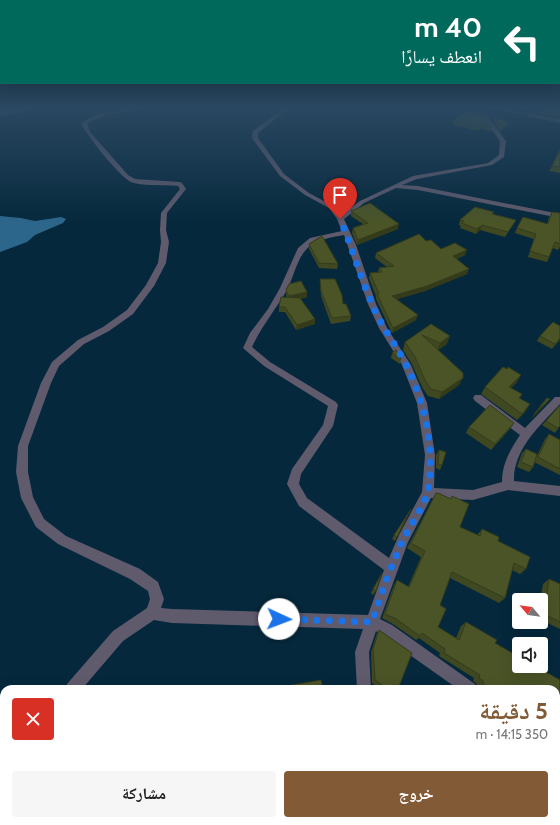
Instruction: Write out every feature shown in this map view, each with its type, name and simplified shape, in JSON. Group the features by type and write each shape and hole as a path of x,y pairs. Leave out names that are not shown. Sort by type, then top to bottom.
{"street":[{"path":"75,685 118,636 152,613 157,599 153,587 135,574 62,540 40,523 27,498 22,472 23,446 46,383 55,364 81,342 106,329 130,312 150,286 162,264 165,242 163,230 164,213 183,189 180,184 134,181 126,176 101,146"},
{"path":"261,146 282,175 307,194 331,207 340,219 372,304 383,328 406,364 422,403 430,454 428,493 403,539 372,622 362,652 364,685"},
{"path":"340,219 362,202 415,177 490,164 502,156 503,146"},
{"path":"393,187 418,188 560,216"},
{"path":"346,232 313,240 301,250 284,288 271,310 253,335 248,348 259,360 318,394 333,405 328,426 296,472 293,484 303,502 392,568"},
{"path":"478,398 527,435"},
{"path":"508,485 506,474 512,456 527,435 558,400"},
{"path":"428,493 473,496 508,485 560,491"},
{"path":"152,613 172,616 372,622 387,630 464,685"}],"water":[{"path":"0,216 35,221 61,217 66,219 63,223 35,235 27,242 0,252"}],"building":[{"path":"560,150 560,167 552,166"},
{"path":"370,203 399,224 358,240 353,228 368,223 351,211"},
{"path":"475,207 494,212 492,214 516,220 508,232 482,225 477,229 462,223 464,221 460,220"},
{"path":"552,212 560,213 560,244 555,242 549,257 530,251 536,234 517,228 523,217 548,224"},
{"path":"419,234 426,241 431,240 441,249 455,243 467,250 453,256 469,269 427,286 392,296 418,315 393,328 377,294 379,294 370,273 382,272 379,268 394,266 376,253"},
{"path":"322,236 338,264 319,263 309,244"},
{"path":"320,279 335,279 342,295 343,304 346,304 351,316 332,318 321,291"},
{"path":"301,281 307,292 289,296 286,290 289,284"},
{"path":"281,297 300,298 315,319 297,325 285,307 279,307"},
{"path":"553,322 560,326 560,338 555,344 540,336"},
{"path":"431,324 450,336 440,343 422,335 463,373 463,378 442,392 431,389 425,380 415,357 405,342"},
{"path":"396,350 401,359 392,353"},
{"path":"503,367 507,369 508,367 521,375 509,387 522,394 519,398 530,404 522,414 485,387"},
{"path":"547,398 550,399 534,414"},
{"path":"490,405 514,423 495,444 469,427"},
{"path":"560,405 560,426 558,428 546,421"},
{"path":"549,434 560,440 560,469 538,457"},
{"path":"526,449 537,454 533,467 521,462"},
{"path":"439,450 446,452 442,465 438,464"},
{"path":"436,493 438,493 451,499 452,496 469,504 460,527 480,536 482,529 499,537 498,541 530,557 526,569 514,563 505,598 452,572 440,605 446,609 438,627 459,640 466,622 497,640 495,643 512,653 512,673 548,673 560,680 560,685 484,685 483,681 479,678 480,675 444,653 445,649 422,633 420,636 396,619 385,614 397,580 409,587 425,551 411,543"},
{"path":"411,509 397,537 394,535"},
{"path":"382,573 376,591 373,589"},
{"path":"549,579 560,584 560,622 548,616 547,593"},
{"path":"379,630 412,653 400,685 382,685 375,680 373,649"},
{"path":"321,680 322,685 292,685"}],"route":[{"path":"279,619 372,622 383,589 403,539 428,493 430,454 422,403 406,364 383,328 372,304 352,245 340,219"}]}
